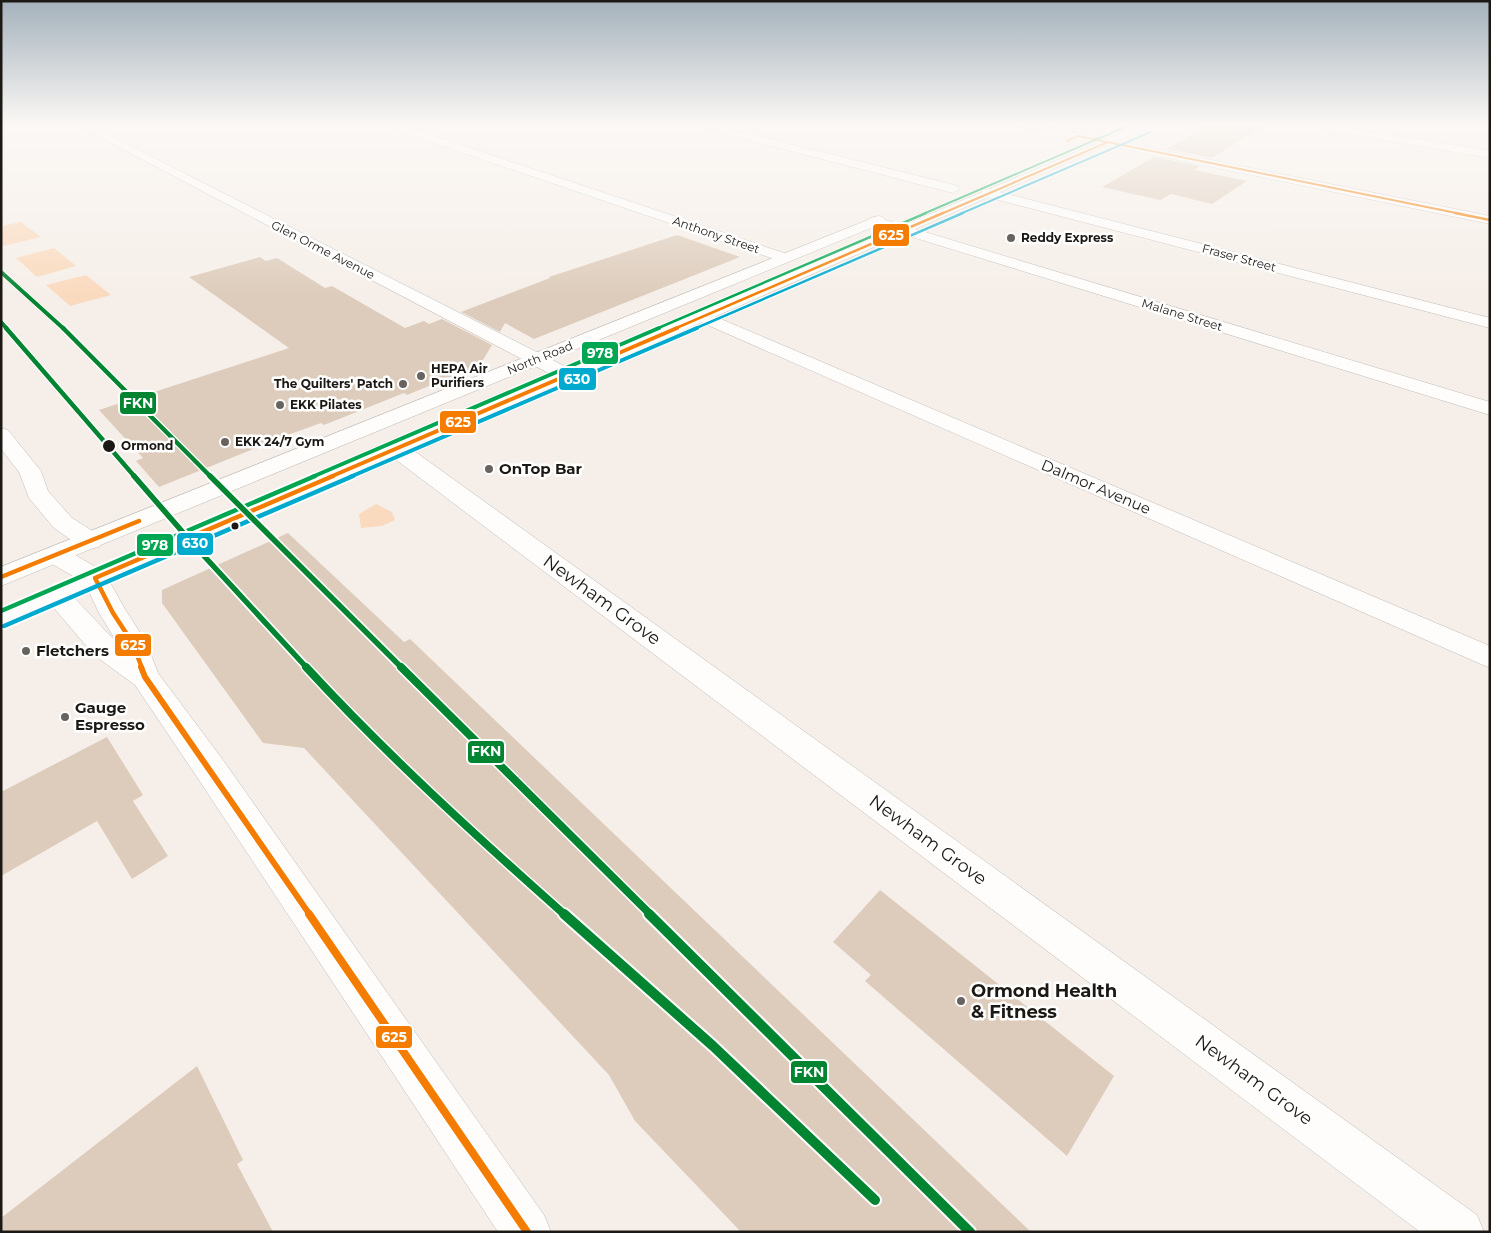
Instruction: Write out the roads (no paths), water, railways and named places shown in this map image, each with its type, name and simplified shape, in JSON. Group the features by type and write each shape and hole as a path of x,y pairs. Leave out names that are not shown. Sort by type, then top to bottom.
{"main road":[{"name":"Glen Orme Avenue","path":"195,183 565,374"},
{"name":"Anthony Street","path":"564,183 785,258"},
{"path":"927,183 952,189"},
{"name":"North Road","path":"1,577 967,183"},
{"name":"North Road","path":"1,619 565,374 1013,183"},
{"path":"1307,183 1490,220"},
{"name":"Fraser Street","path":"988,193 1490,323"},
{"name":"Malane Street","path":"875,221 1490,409"},
{"name":"Dalmor Avenue","path":"702,316 1490,658"},
{"path":"1,434 30,471 37,493 63,523 90,541"},
{"name":"Newham Grove","path":"395,448 1460,1232"},
{"path":"56,555 96,578 113,613 132,642 145,677 212,770 527,1232"},
{"path":"57,594 104,648 145,677"}],"place":[{"name":"Reddy Express","path":"1011,238"},
{"name":"HEPA Air Purifiers","path":"421,376"},
{"name":"The Quilters' Patch","path":"403,384"},
{"name":"EKK Pilates","path":"280,405"},
{"name":"EKK 24/7 Gym","path":"225,442"},
{"name":"Ormond","path":"109,446"},
{"name":"OnTop Bar","path":"489,469"},
{"name":"Fletchers","path":"26,651"},
{"name":"Gauge Espresso","path":"65,717"},
{"name":"Ormond Health & Fitness","path":"961,1001"}]}
